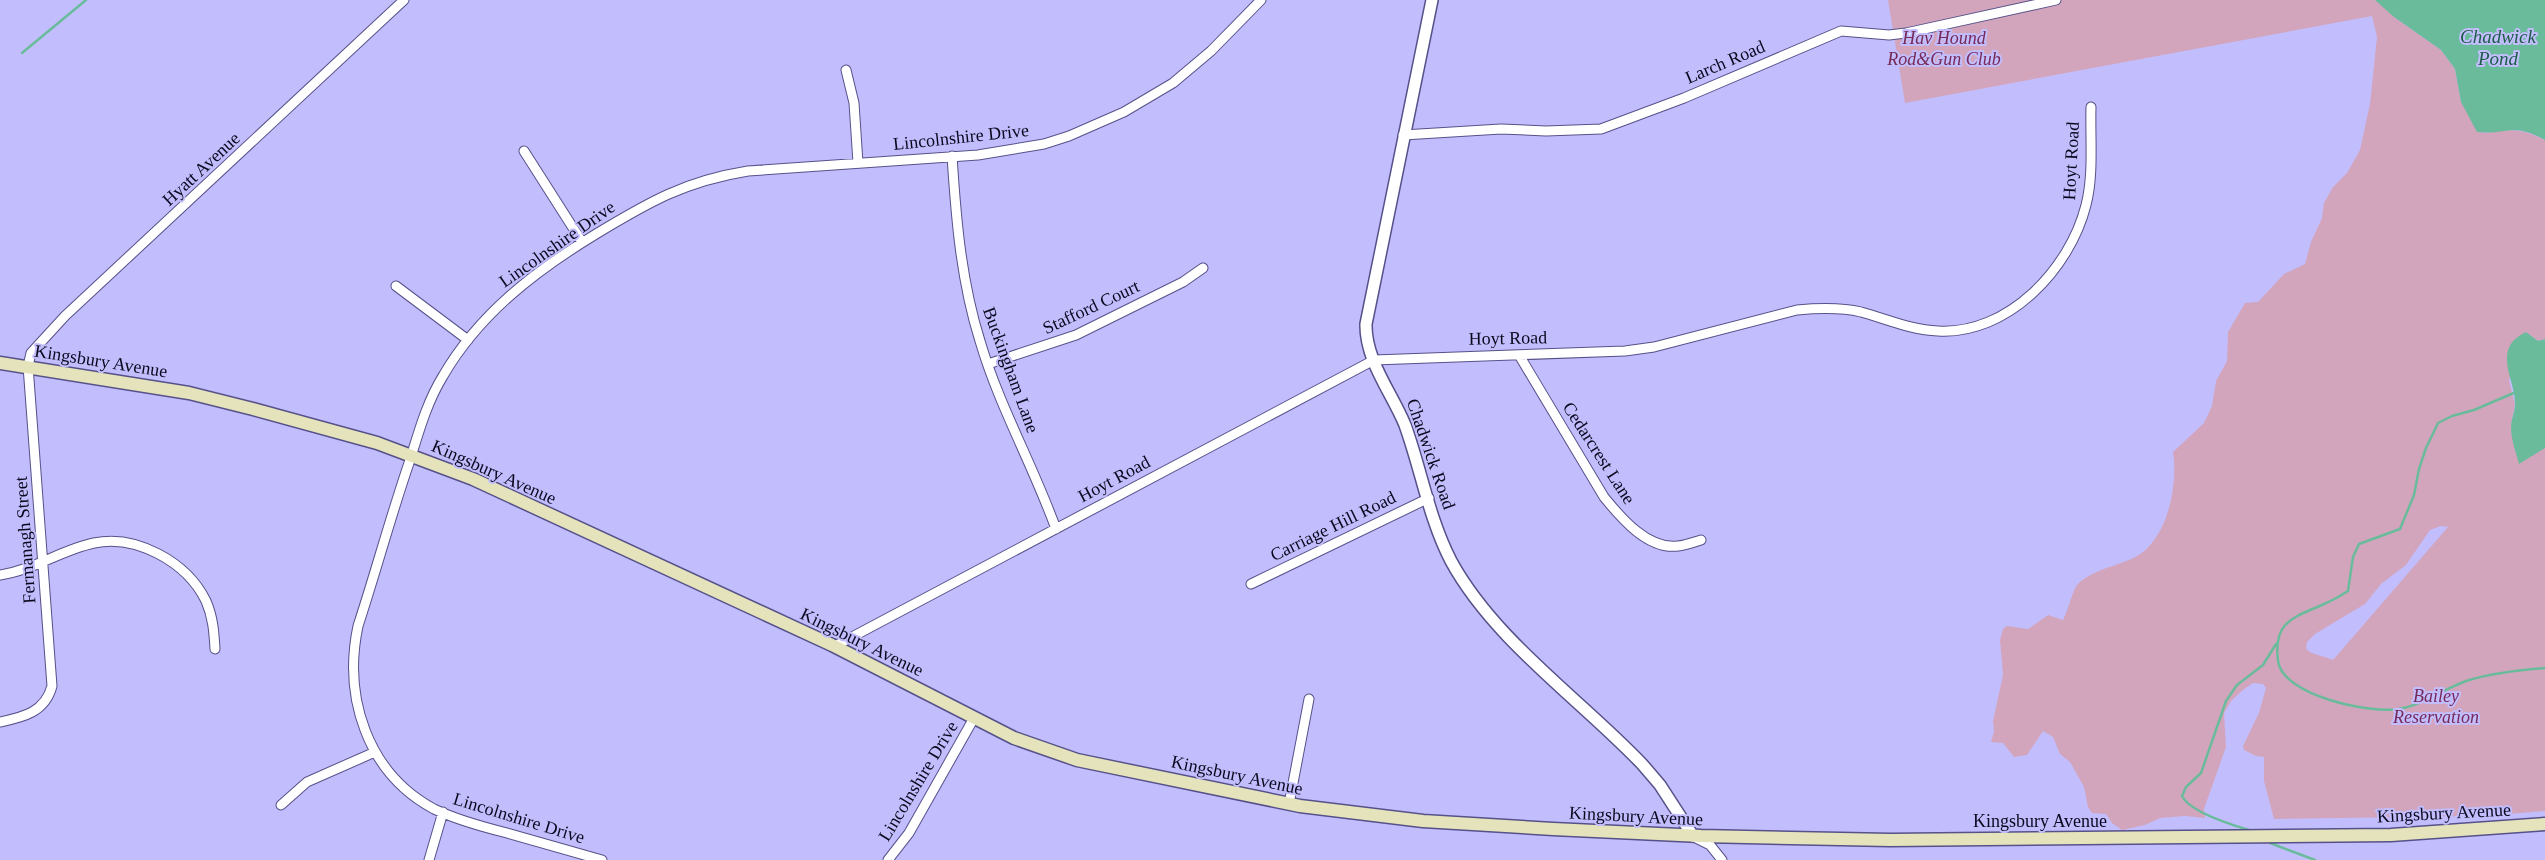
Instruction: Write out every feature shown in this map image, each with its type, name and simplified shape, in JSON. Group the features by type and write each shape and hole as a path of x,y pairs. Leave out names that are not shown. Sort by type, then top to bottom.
{"main road":[{"name":"Kingsbury Avenue","path":"0,362 127,382 213,399 320,426 411,455 473,479 835,646 1014,738 1055,754 1289,804 1361,815 1423,821 1692,836 1899,840 2391,835 2545,824"}],"street":[{"name":"Hyatt Avenue","path":"28,366 31,353 65,316 404,0"},
{"name":"Lincolnshire Drive","path":"602,860 490,829 443,812 419,799 382,764 360,720 352,676 354,646 411,455 428,406 442,377 468,340 509,295 533,275 582,242 647,203 671,191 715,176 766,169 952,156 1004,151 1044,144 1103,122 1148,99 1192,68 1261,0"},
{"name":"Chadwick Road","path":"1432,0 1366,324 1367,338 1374,360 1405,426 1450,560 1480,606 1510,639 1642,764 1660,785 1692,836"},
{"name":"Larch Road","path":"1404,135 1501,129 1546,131 1601,129 1684,98 1841,32 1889,35 1906,33 2056,0"},
{"path":"846,70 854,103 858,162"},
{"name":"Hoyt Road","path":"835,646 1374,360 1469,355 1519,356 1626,351 1654,347 1783,313 1817,308 1860,312 1913,328 1940,331 1964,329 1991,321 2029,297 2057,264 2074,236 2086,205 2090,176 2090,107"},
{"path":"524,151 582,242"},
{"name":"Buckingham Lane","path":"952,156 955,206 965,280 980,342 1008,418 1043,493 1056,529"},
{"name":"Stafford Court","path":"988,364 1076,336 1183,282 1203,268"},
{"path":"396,286 468,340"},
{"name":"Cedarcrest Lane","path":"1519,356 1604,497 1620,517 1639,532 1660,544 1677,546 1701,540"},
{"name":"Fermanagh Street","path":"0,722 24,717 39,708 49,695 52,674 28,366"},
{"name":"Carriage Hill Road","path":"1251,584 1428,498"},
{"path":"0,575 42,563 93,543 113,540 149,548 195,584 205,600 212,619 215,649"},
{"path":"1289,804 1309,699"},
{"name":"Lincolnshire Drive","path":"888,860 909,833 974,718"},
{"path":"280,805 307,782 375,752"},
{"path":"429,860 443,812"},
{"path":"1692,836 1710,845 1722,860"}],"green space":[{"path":"1888,0 2407,0 2394,17 2441,50 2455,69 2461,102 2484,133 2516,130 2545,140 2545,339 2538,341 2526,332 2509,380 2515,404 2511,425 2545,420 2545,811 2484,816 2274,819 2264,781 2264,757 2256,756 2244,750 2243,746 2259,713 2266,688 2263,684 2253,683 2243,690 2232,700 2224,713 2226,747 2204,809 2205,818 2185,816 2160,818 2145,825 2122,830 2112,823 2106,814 2092,813 2088,807 2084,787 2070,762 2060,754 2053,737 2043,731 2027,755 2014,757 2003,743 1991,742 1994,732 1993,721 2003,675 2000,640 2003,629 2007,626 2028,629 2048,615 2063,620 2077,585 2092,574 2136,557 2152,543 2170,506 2174,478 2173,452 2204,423 2212,406 2216,381 2227,361 2228,332 2245,303 2258,302 2284,274 2305,264 2311,242 2322,218 2324,203 2333,187 2347,173 2360,150 2370,104 2377,37 2372,16 1905,103","holes":["2441,526 2448,527 2333,660 2306,649 2307,642 2315,634 2365,604 2381,584 2406,565 2430,530"]}],"water":[{"name":"Chadwick Pond","path":"2375,0 2545,0 2545,140 2518,130 2477,132 2461,102 2455,69 2441,50 2394,17"},
{"path":"2526,332 2538,341 2545,339 2545,448 2519,464 2511,432 2515,404 2507,356 2509,347 2515,339"}],"waterway":[{"path":"22,53 86,0"},
{"path":"2516,392 2438,423 2426,448 2419,469 2414,495 2400,529 2359,544 2353,557 2348,591 2303,613 2288,623 2282,629 2279,637 2277,648 2278,661 2283,673 2295,684 2311,693 2350,705 2386,710 2408,707 2458,684 2476,678 2505,672 2545,668"},
{"path":"2249,830 2202,812 2186,802 2182,796 2186,787 2201,773 2226,701 2237,685 2263,665 2276,644"},
{"path":"2270,843 2315,860"}],"park label":[{"name":"Hav Hound Rod&Gun Club","path":"1944,48"},
{"name":"Bailey Reservation","path":"2436,706"}]}
